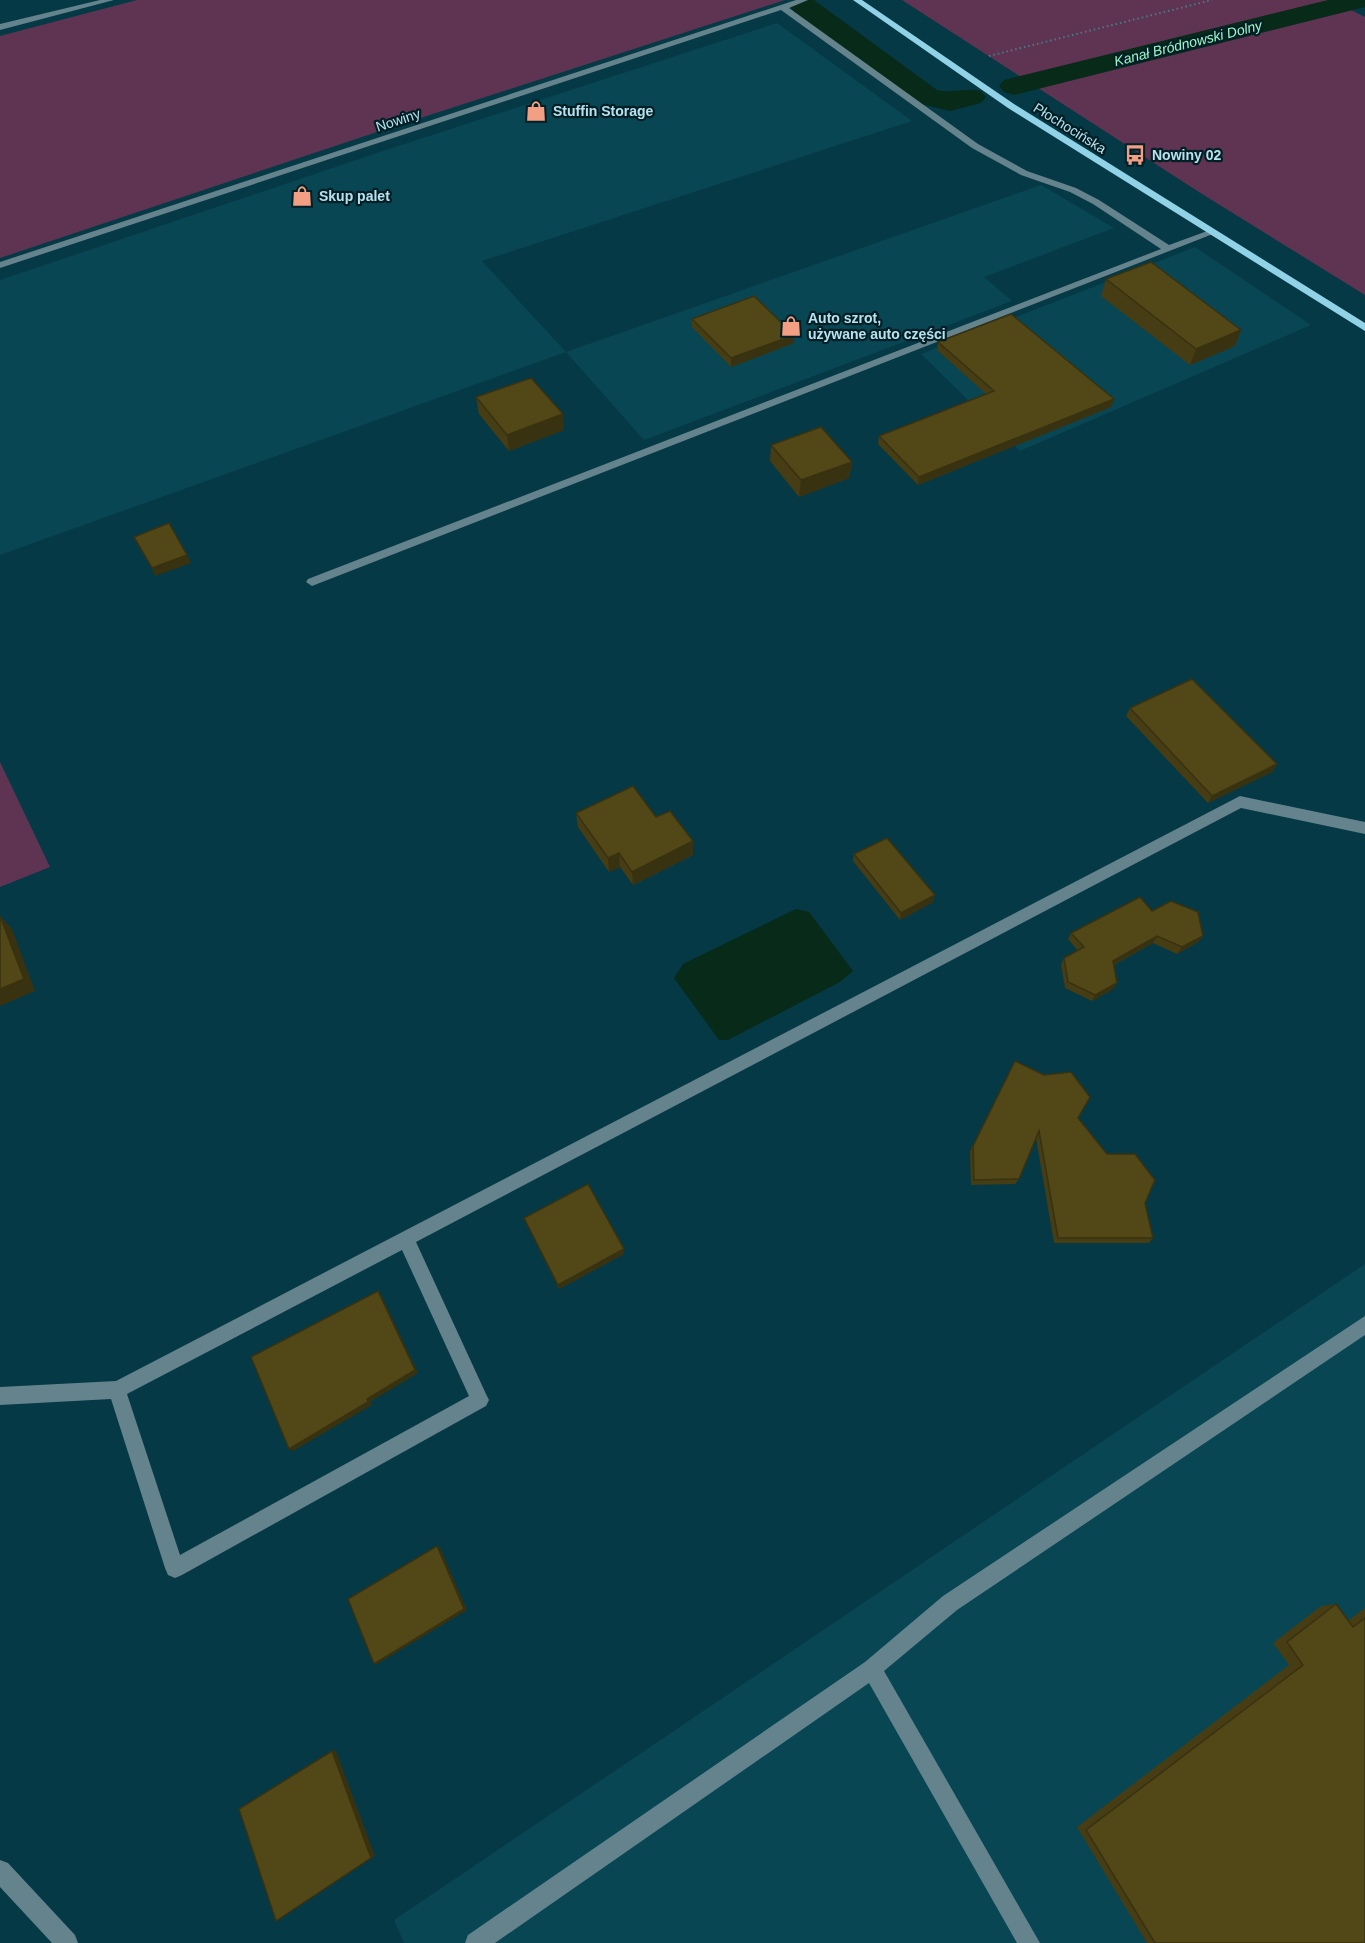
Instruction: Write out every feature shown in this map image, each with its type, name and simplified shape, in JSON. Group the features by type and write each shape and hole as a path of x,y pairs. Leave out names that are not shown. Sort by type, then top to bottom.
{"main road":[{"name":"Płochocińska","path":"857,0 1011,106 1365,328"}],"street":[{"path":"0,27 110,0"},
{"name":"Nowiny","path":"0,266 804,0"},
{"path":"782,7 989,155 1024,173 1073,190 1168,249"},
{"path":"312,582 1213,232"},
{"path":"0,1396 117,1390 1240,802 1365,828"},
{"path":"117,1390 175,1568 480,1400 406,1239"},
{"path":"476,1943 872,1669 950,1603 1365,1325"},
{"path":"872,1669 1029,1943"},
{"path":"0,1871 67,1943"}],"path":[{"path":"951,66 1212,0"}],"shaded area":[{"path":"137,0 785,0 371,134 0,258 0,36"},
{"path":"902,0 1331,0 1365,17 1365,295 1202,194"},
{"path":"777,23 912,121 482,261 566,352 0,555 0,280 380,152"},
{"name":"Auto szrot, używane auto części","path":"1041,185 1114,228 984,277 1012,301 644,440 566,352"},
{"path":"1195,247 1311,325 1020,451 921,354"},
{"path":"0,762 50,867 0,887"},
{"path":"796,909 809,912 853,971 840,982 728,1040 719,1040 674,978 683,964"},
{"path":"1365,1264 1365,1943 404,1943 394,1920"}],"building":[{"path":"1151,262 1241,330 1196,349 1106,279"},
{"path":"754,296 794,335 731,358 692,319"},
{"path":"1011,314 1114,399 919,477 879,436 994,391 938,342"},
{"path":"531,378 563,414 507,435 476,397"},
{"path":"821,427 852,462 801,480 771,445"},
{"path":"169,523 187,555 152,568 134,537"},
{"path":"1192,679 1277,764 1212,796 1130,708"},
{"path":"633,786 656,817 670,811 693,841 632,872 619,853 608,858 576,813"},
{"path":"887,838 935,895 901,913 854,854"},
{"path":"1140,897 1152,911 1171,901 1198,912 1203,936 1182,947 1157,936 1113,961 1117,983 1095,995 1068,982 1064,958 1084,947 1071,933"},
{"path":"0,916 24,979 0,989"},
{"path":"1015,1061 1044,1075 1071,1072 1090,1097 1078,1118 1107,1154 1135,1154 1155,1180 1145,1203 1153,1238 1058,1238 1039,1131 1019,1179 974,1180 973,1146"},
{"path":"588,1184 624,1249 558,1285 524,1218"},
{"path":"378,1291 415,1370 367,1399 368,1402 289,1449 251,1357"},
{"path":"437,1546 464,1609 374,1664 348,1599"},
{"path":"1336,1604 1353,1627 1365,1618 1365,1943 1155,1943 1086,1830 1303,1665 1287,1642"},
{"path":"332,1751 371,1858 276,1921 239,1809"}],"waterway":[{"name":"Kanał Bródnowski Dolny","path":"1014,86 1361,0"},
{"name":"Kanał Bródnowski Dolny","path":"804,6 927,97 950,102 971,97"}],"place":[{"name":"Stuffin Storage","path":"536,111"},
{"name":"Nowiny 02","path":"1135,155"},
{"name":"Skup palet","path":"302,196"},
{"name":"Auto szrot, używane auto części","path":"791,326"}]}
